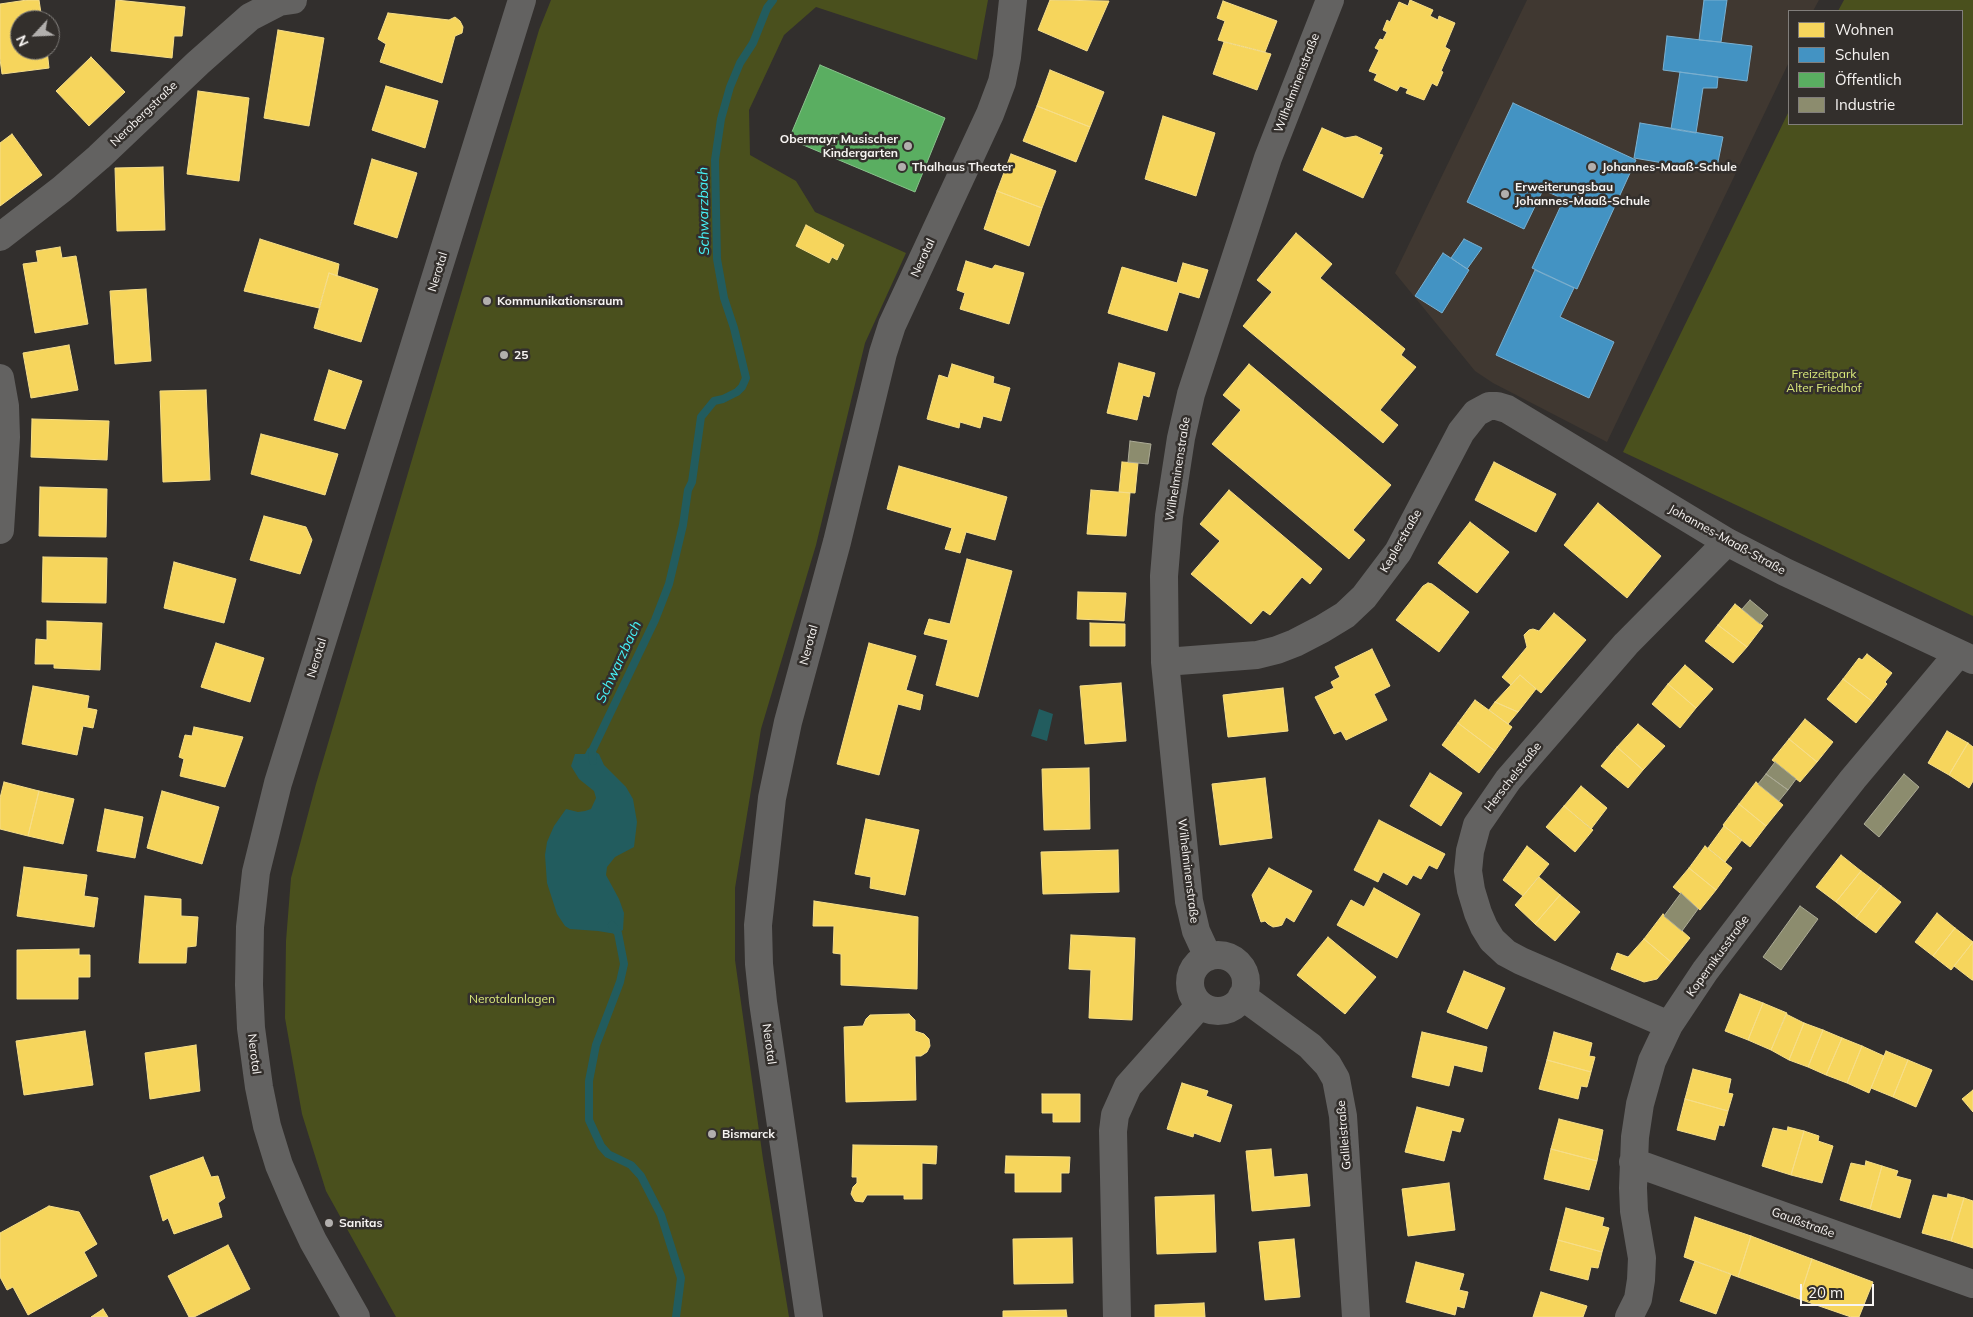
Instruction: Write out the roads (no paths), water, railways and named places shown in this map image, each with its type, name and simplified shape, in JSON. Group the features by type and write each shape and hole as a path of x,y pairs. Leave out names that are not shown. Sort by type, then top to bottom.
{"street":[{"name":"Nerotal","path":"356,1317 313,1241 297,1207 279,1165 267,1126 252,1038 248,985 250,927 256,872 278,783 522,0"},
{"name":"Nerotal","path":"810,1317 759,964 759,916 772,798 788,722 837,542 883,353 892,325 990,114 1003,73 1013,0"},
{"name":"Wilhelminenstraße","path":"1208,957 1196,931 1190,901 1165,662 1164,576 1169,516 1181,438 1191,394 1268,158 1330,0"},
{"name":"Nerobergstraße","path":"0,237 62,189 99,157 238,27 250,17 282,1"},
{"path":"0,378 5,406 6,437 0,530"},
{"name":"Keplerstraße","path":"1165,662 1257,655 1277,650 1316,633 1345,615 1364,597 1398,552 1461,432 1476,413 1489,406"},
{"name":"Johannes-Maaß-Straße","path":"1489,406 1507,409 1727,542 1785,572 1966,657"},
{"name":"Herschelstraße","path":"1669,1025 1506,953 1492,940 1478,913 1468,871 1470,851 1477,825 1508,780 1626,644 1727,542"},
{"name":"Kopernikusstraße","path":"1629,1317 1638,1300 1642,1265 1634,1210 1633,1162 1640,1104 1652,1061 1669,1025 1706,971 1853,779 1966,657"},
{"path":"1208,957 1227,957 1242,969 1245,987 1242,996 1236,1004 1228,1009 1219,1011 1209,1010 1200,1005 1191,991 1191,975 1195,967 1208,957"},
{"name":"Galileistraße","path":"1242,996 1310,1046 1328,1065 1336,1079 1344,1116 1356,1317"},
{"path":"1116,1317 1115,1115 1128,1086 1200,1005"},
{"name":"Gaußstraße","path":"1633,1162 1973,1284"}],"water":[{"path":"1039,709 1053,714 1047,741 1031,736"},
{"path":"588,748 599,754 604,765 626,787 633,799 637,822 634,847 615,857 607,867 606,875 624,913 623,930 616,934 570,929 565,926 557,914 547,883 545,855 547,842 554,826 566,809 578,812 591,809 596,798 594,791 579,779 571,766 575,754 585,754"}],"waterway":[{"name":"Schwarzbach","path":"593,761 592,751 655,620 669,584 683,525 688,490 692,482 701,417 714,401 737,392 742,387 746,378 734,328 724,298 717,259 715,160 721,119 730,87 740,63 753,43 767,8 773,0"},
{"name":"Schwarzbach","path":"612,925 618,933 624,964 620,982 596,1045 589,1081 589,1120 601,1146 608,1154 631,1165 641,1176 661,1215 681,1278 676,1317"}],"place":[{"name":"Obermayr Musischer Kindergarten","path":"908,146"},
{"name":"Thalhaus Theater","path":"902,167"},
{"name":"Johannes-Maaß-Schule","path":"1592,167"},
{"name":"Erweiterungsbau Johannes-Maaß-Schule","path":"1505,194"},
{"name":"Kommunikationsraum","path":"487,301"},
{"name":"25","path":"504,355"},
{"name":"Bismarck","path":"712,1134"},
{"name":"Sanitas","path":"329,1223"}],"park label":[{"name":"Freizeitpark Alter Friedhof","path":"1824,381"},
{"name":"Nerotalanlagen","path":"512,999"}]}
